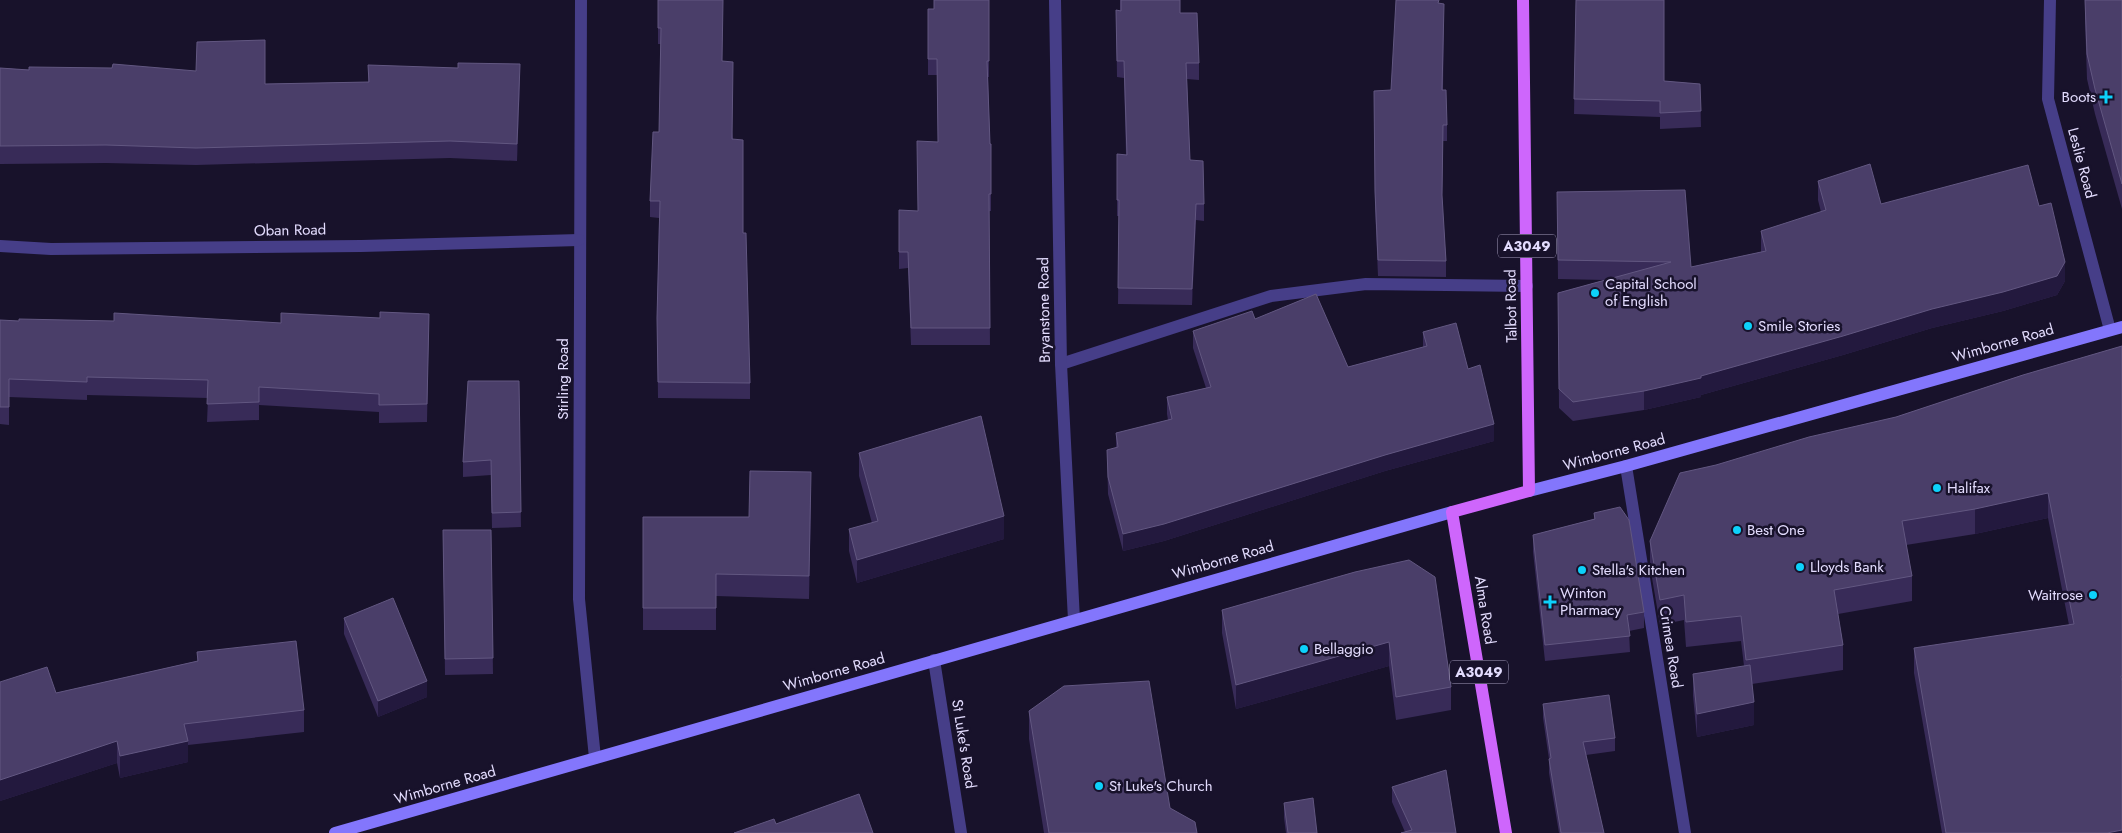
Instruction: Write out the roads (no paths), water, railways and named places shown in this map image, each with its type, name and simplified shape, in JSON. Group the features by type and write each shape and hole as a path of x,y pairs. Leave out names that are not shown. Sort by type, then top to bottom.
{"main road":[{"name":"Talbot Road","path":"1523,0 1529,491"},
{"name":"Wimborne Road","path":"1452,512 1529,491"},
{"name":"Alma Road","path":"1452,512 1506,833"}],"street":[{"name":"Stirling Road","path":"581,0 579,599 595,758"},
{"name":"Bryanstone Road","path":"1055,0 1061,364 1074,620"},
{"name":"Leslie Road","path":"2050,0 2048,99 2116,329"},
{"name":"Oban Road","path":"0,246 51,249 361,246 579,240"},
{"path":"1061,364 1271,296 1366,284 1527,286"},
{"name":"Wimborne Road","path":"1529,491 1626,466 2116,329"},
{"name":"Crimea Road","path":"1626,466 1685,833"},
{"name":"Wimborne Road","path":"335,833 1452,512"},
{"name":"St Luke's Road","path":"934,660 961,833"}],"place":[{"name":"Boots","path":"2106,97"},
{"name":"Capital School of English","path":"1595,293"},
{"name":"Smile Stories","path":"1748,326"},
{"name":"Halifax","path":"1937,488"},
{"name":"Best One","path":"1737,530"},
{"name":"Lloyds Bank","path":"1800,567"},
{"name":"Stella's Kitchen","path":"1582,570"},
{"name":"Waitrose","path":"2093,595"},
{"name":"Winton Pharmacy","path":"1550,602"},
{"name":"Bellaggio","path":"1304,649"},
{"name":"St Luke's Church","path":"1099,786"}]}
